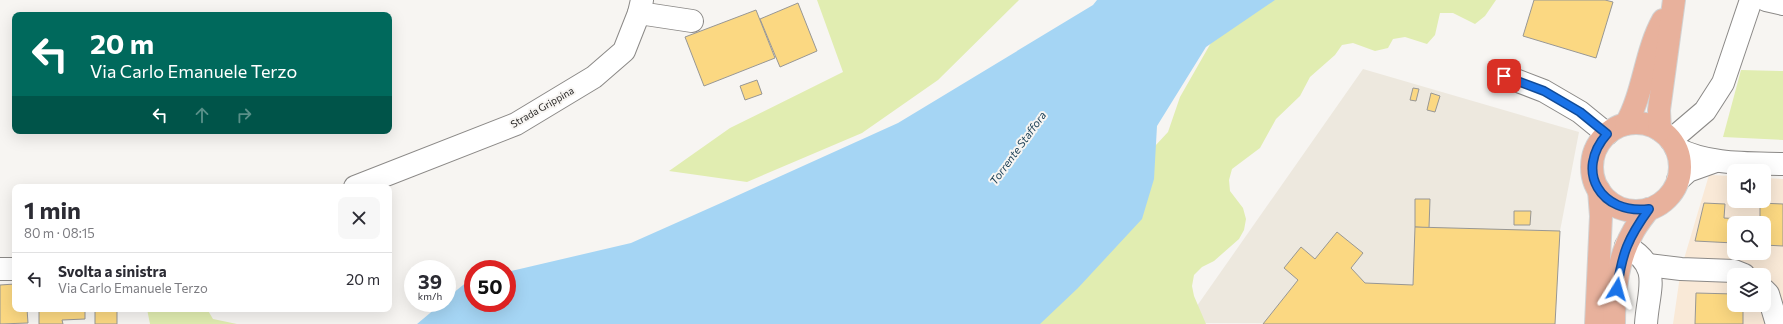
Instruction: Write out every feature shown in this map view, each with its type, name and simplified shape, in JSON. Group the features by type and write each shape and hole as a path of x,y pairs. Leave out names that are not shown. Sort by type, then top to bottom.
{"main road":[{"path":"1673,2 1659,110 1669,139 1680,159 1678,180 1672,193 1662,203 1649,209 1635,211 1621,208 1608,201 1599,190 1593,177 1595,152 1633,111 1660,26 1673,2"},
{"path":"1617,129 1650,125 1669,139"},
{"path":"1596,324 1602,216 1599,190"},
{"path":"1614,324 1620,265 1632,233 1649,209"}],"street":[{"path":"1751,0 1723,83 1705,111 1669,139 1692,156 1716,161 1783,164"},
{"path":"1766,0 1783,4"},
{"path":"641,7 692,21"},
{"name":"Strada Grippina","path":"363,184 516,124 594,77 624,51 641,7"},
{"path":"1504,76 1544,91 1580,112 1617,129"},
{"path":"1678,180 1688,171 1716,161"},
{"path":"1626,246 1637,253 1648,265 1651,283 1646,324"},
{"path":"1648,265 1681,269 1727,271"},
{"path":"0,269 12,269"},
{"path":"1771,304 1777,324"}],"shaded area":[{"path":"1363,69 1579,132 1560,231 1555,324 1185,323"},
{"path":"1709,175 1727,176 1727,208 1771,208 1771,178 1783,179 1783,324 1673,324 1681,269"}],"green space":[{"path":"817,0 1019,0 938,80 862,133 747,182 669,171 730,128 843,72"},
{"path":"1259,0 1496,0 1485,16 1475,24 1453,13 1440,13 1435,35 1427,44 1405,37 1393,39 1388,48 1375,51 1353,43 1342,45 1335,55 1310,77 1300,96 1276,119 1260,148 1232,169 1229,180 1230,191 1243,208 1246,219 1244,230 1239,239 1214,261 1202,267 1194,275 1192,286 1194,296 1206,324 1016,324 1155,146 1168,132 1180,97 1212,41"},
{"path":"1741,70 1783,71 1783,140 1723,137"},
{"path":"148,312 209,312 213,319 237,324 150,324"}],"water":[{"name":"Torrente Staffora","path":"1097,0 1275,0 1206,47 1157,126 1154,179 1142,219 1078,288 1040,324 417,324 431,312 456,312 456,291 464,284 464,312 516,312 516,270 631,243 898,123 1093,5"}],"building":[{"path":"1534,0 1605,0 1613,2 1596,58 1523,36"},
{"path":"798,3 817,51 780,67 760,19"},
{"path":"756,10 775,58 704,86 685,37"},
{"path":"757,80 762,94 745,100 740,86"},
{"path":"1413,88 1419,89 1416,101 1410,100"},
{"path":"1431,93 1440,96 1435,112 1427,110"},
{"path":"1415,199 1430,199 1429,228 1415,227"},
{"path":"1704,203 1725,204 1724,218 1727,218 1727,243 1695,241"},
{"path":"1771,203 1783,204 1783,246 1771,245 1771,216 1760,216 1760,208 1771,208"},
{"path":"1514,211 1531,211 1530,225 1514,225"},
{"path":"1415,227 1560,231 1555,324 1263,324 1298,280 1284,268 1301,247 1315,259 1337,232 1363,253 1351,268 1365,283 1413,285"},
{"path":"12,284 12,312 27,312 28,323 0,324 0,285"},
{"path":"1696,293 1727,294 1727,312 1743,312 1743,324 1695,324"},
{"path":"39,312 85,312 85,319 62,320 63,324 39,324"},
{"path":"95,312 117,312 117,324 95,324"}],"route":[{"path":"1504,76 1544,91 1580,112 1607,134 1600,142 1595,152 1593,162 1593,177 1599,190 1608,201 1621,208 1635,211 1649,209 1632,233 1626,246 1620,265 1617,289"}]}
